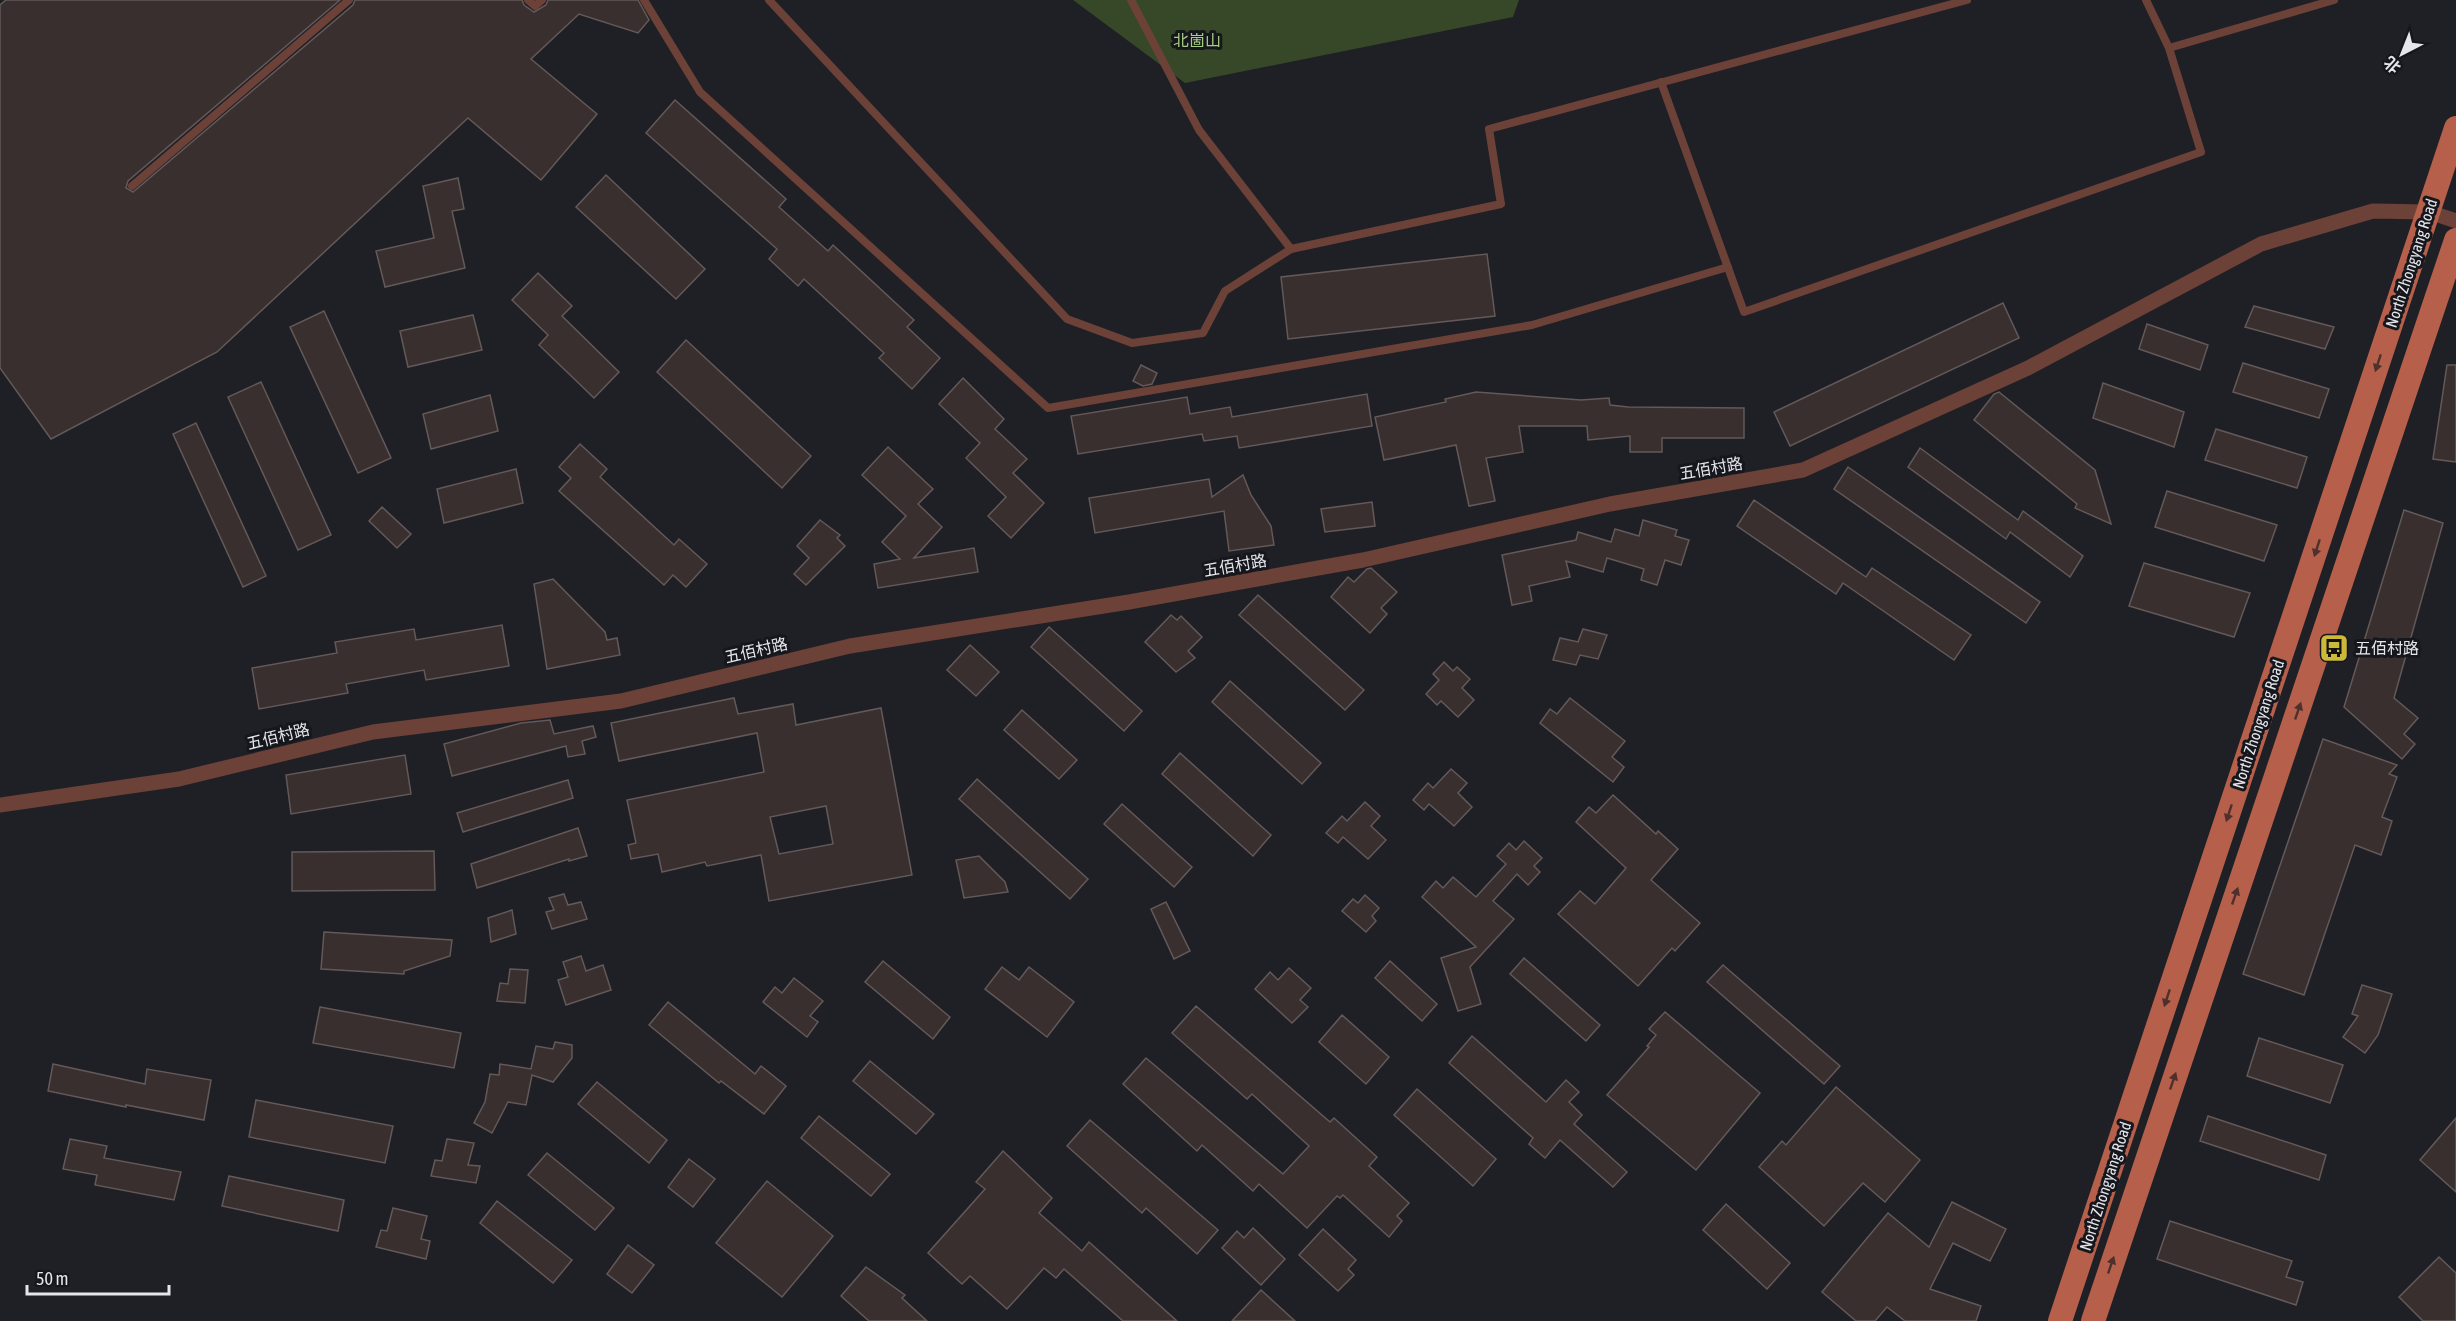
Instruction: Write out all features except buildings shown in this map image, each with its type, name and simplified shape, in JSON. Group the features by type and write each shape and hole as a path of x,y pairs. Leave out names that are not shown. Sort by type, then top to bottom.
{"main road":[{"name":"North Zhongyang Road","path":"2060,1321 2456,128"},
{"name":"North Zhongyang Road","path":"2093,1321 2456,240"}],"street":[{"name":"五佰村路","path":"0,805 179,779 373,732 621,701 850,646 1129,602 1363,561 1610,504 1803,470 2028,368 2261,244 2373,211 2428,212 2456,221"}],"lane":[{"path":"132,186 349,0"},
{"path":"528,0 535,6 542,0"},
{"path":"644,0 700,92 1048,408 1532,325 1728,267"},
{"path":"769,0 1067,319 1132,343 1203,333 1225,291 1291,249 1501,204 1489,129 1967,0"},
{"path":"1131,0 1199,130 1291,249"},
{"path":"1661,82 1744,312 2201,152 2169,48 2146,0"},
{"path":"2169,48 2334,0"}],"green space":[{"name":"北崮山","path":"1073,0 1519,0 1513,17 1185,83"}],"place":[{"name":"五佰村路","path":"2334,648"}]}
